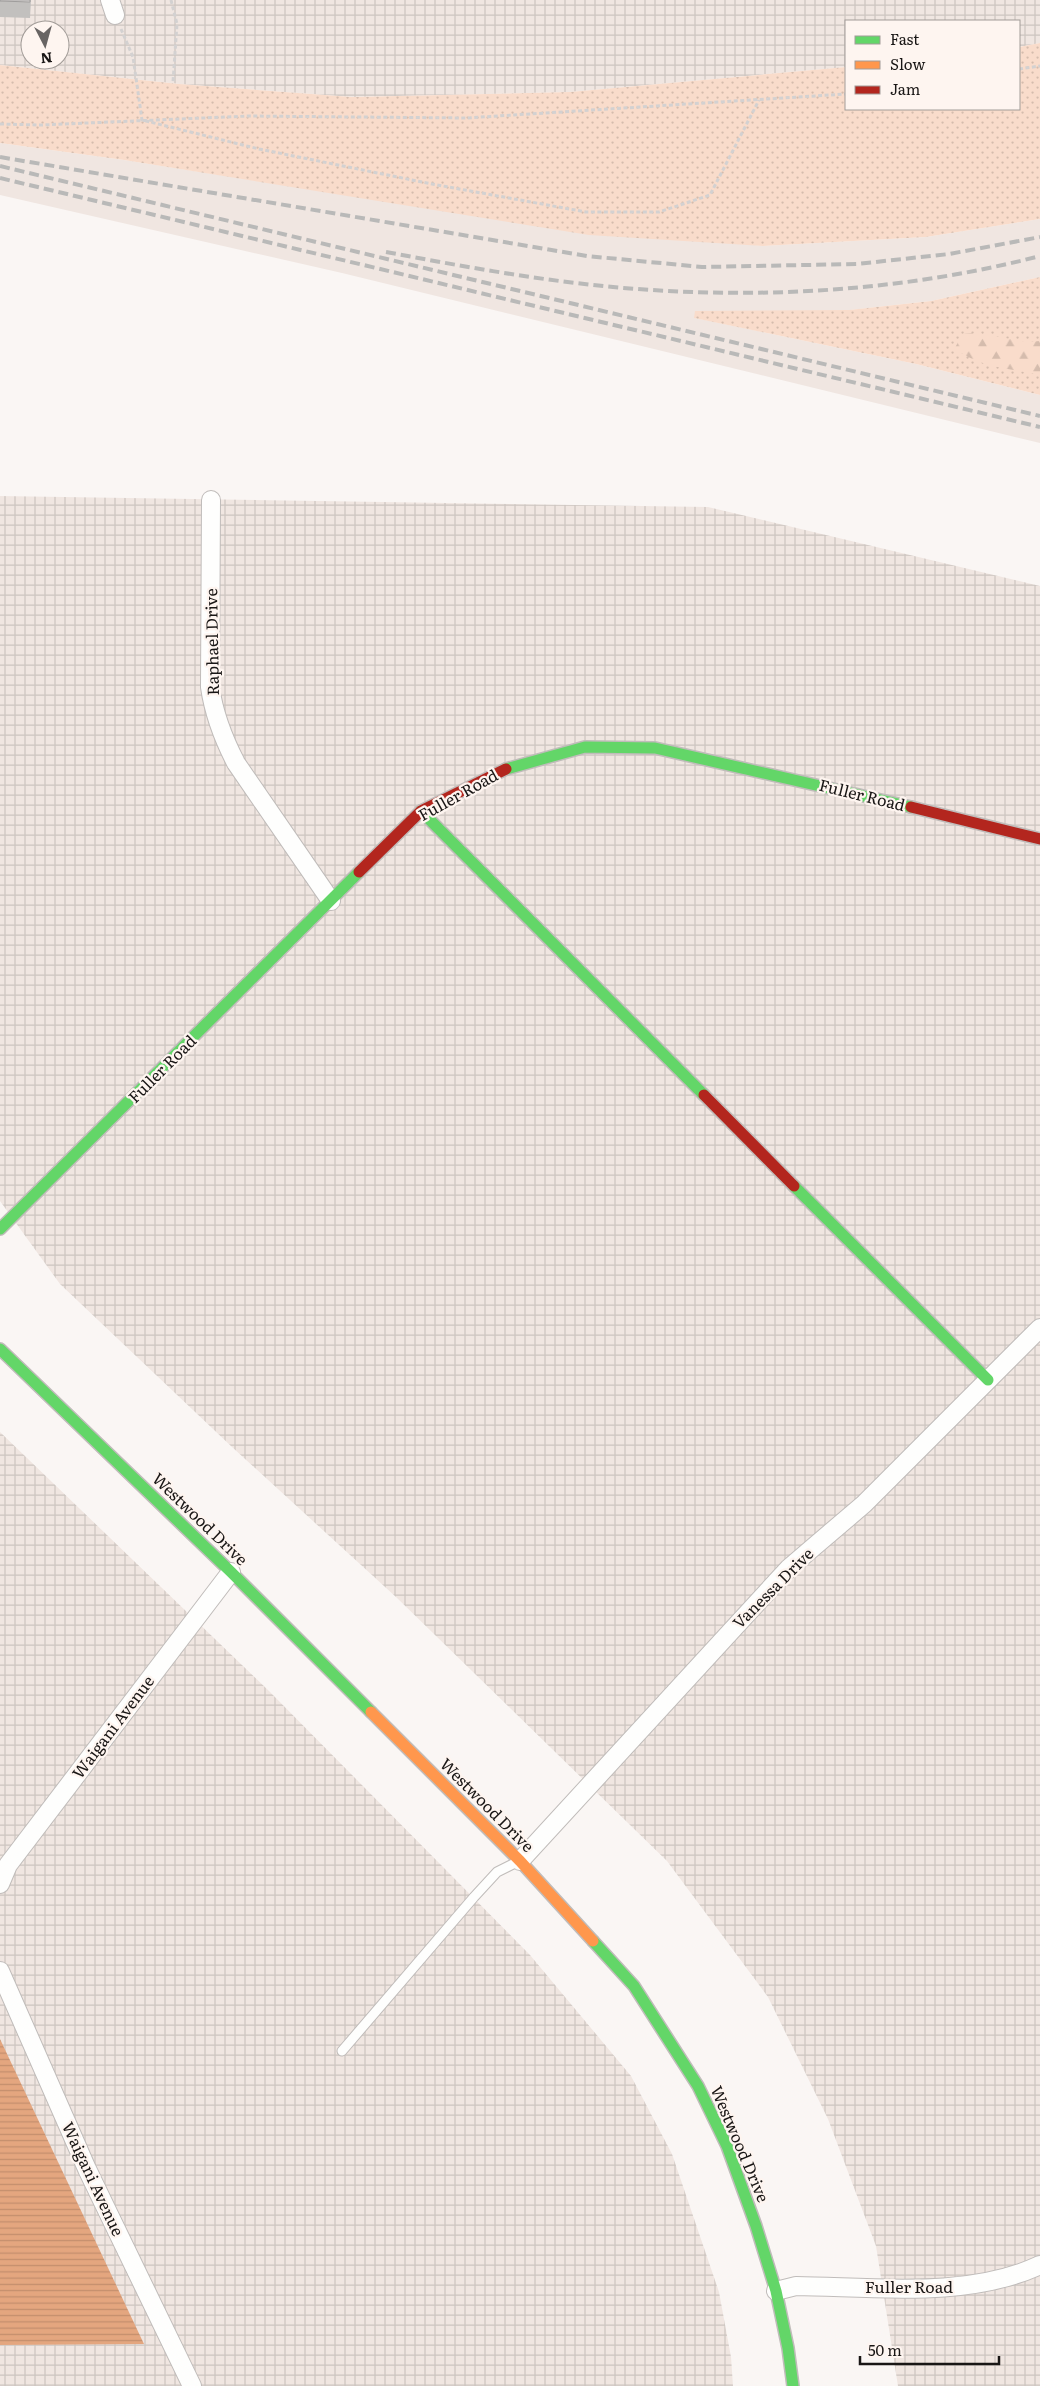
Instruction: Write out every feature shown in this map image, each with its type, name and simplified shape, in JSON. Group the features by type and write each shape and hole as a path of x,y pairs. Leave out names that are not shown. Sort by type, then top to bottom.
{"street":[{"name":"Raphael Drive","path":"211,500 210,687 214,710 224,742 236,763 331,901"},
{"name":"Fuller Road","path":"0,1229 421,811 497,772 585,747 655,748 805,781 1040,839"},
{"path":"421,811 988,1380"},
{"name":"Vanessa Drive","path":"520,1861 789,1568 864,1504 1040,1328"},
{"name":"Westwood Drive","path":"0,1349 231,1572 520,1861 634,1986 698,2086 727,2146 756,2226 776,2291 788,2348 793,2386"},
{"name":"Waigani Avenue","path":"0,1884 8,1865 231,1572"},
{"name":"Waigani Avenue","path":"0,1971 87,2169 192,2386"},
{"name":"Fuller Road","path":"776,2291 796,2286 970,2286 1013,2276 1040,2266"}],"lane":[{"path":"342,2051 474,1897 498,1872 520,1861"}],"path":[{"path":"171,0 177,24 173,82"},
{"path":"112,8 133,57 142,120"},
{"path":"1020,69 1040,66"},
{"path":"0,124 248,116 466,118 845,94"},
{"path":"142,120 259,149 432,184 586,212 659,212 710,195 759,100"}],"shaded area":[{"path":"0,0 1040,0 1040,43 1020,47 1020,20 845,20 845,67 570,92 352,97 179,84 47,70 70,70 70,20 20,20 20,67 0,65"},
{"path":"0,143 124,160 390,202 763,246 926,237 1040,219 1040,277 931,301 850,310 695,318 916,364 1040,395 1040,443 342,273 0,195"},
{"path":"0,496 708,507 1040,586 1040,2386 898,2386 876,2246 828,2119 768,1997 667,1861 396,1597 232,1447 60,1284 0,1201"},
{"path":"0,1432 269,1691 530,1955 631,2076 672,2154 719,2292 731,2357 733,2386 0,2386"},
{"path":"0,2039 144,2344 0,2345"}],"green space":[{"path":"1040,43 1040,219 926,237 763,246 589,235 124,160 0,143 0,65 20,67 20,70 47,70 179,84 352,97 570,92 845,67 845,110 1020,110 1020,47"},
{"path":"1040,277 1040,395 916,364 694,318 695,311 849,310 931,301"},
{"path":"977,333 1027,342 1040,341 1040,375 984,363 973,359 955,348 962,334"}],"building":[{"path":"30,0 30,2 0,1"}],"railway":[{"path":"0,157 587,256 702,267 857,264 949,254 1040,237"},
{"path":"0,166 1040,416"},
{"path":"0,178 1040,427"},
{"path":"386,252 556,281 666,291 720,293 828,290 882,285 935,278 1040,256"}],"traffic: fast":[{"path":"506,769 585,747 655,748 911,807"},
{"path":"421,811 704,1095"},
{"path":"0,1229 359,872"},
{"path":"794,1186 988,1380"},
{"path":"0,1349 231,1572 371,1712"},
{"path":"593,1941 634,1986 698,2086 727,2146 756,2226 776,2291 788,2348 793,2386"}],"traffic: slow":[{"path":"371,1712 520,1861 593,1941"}],"traffic: jam":[{"path":"359,872 421,811 506,769"},
{"path":"911,807 1040,839"},
{"path":"704,1095 794,1186"}]}
